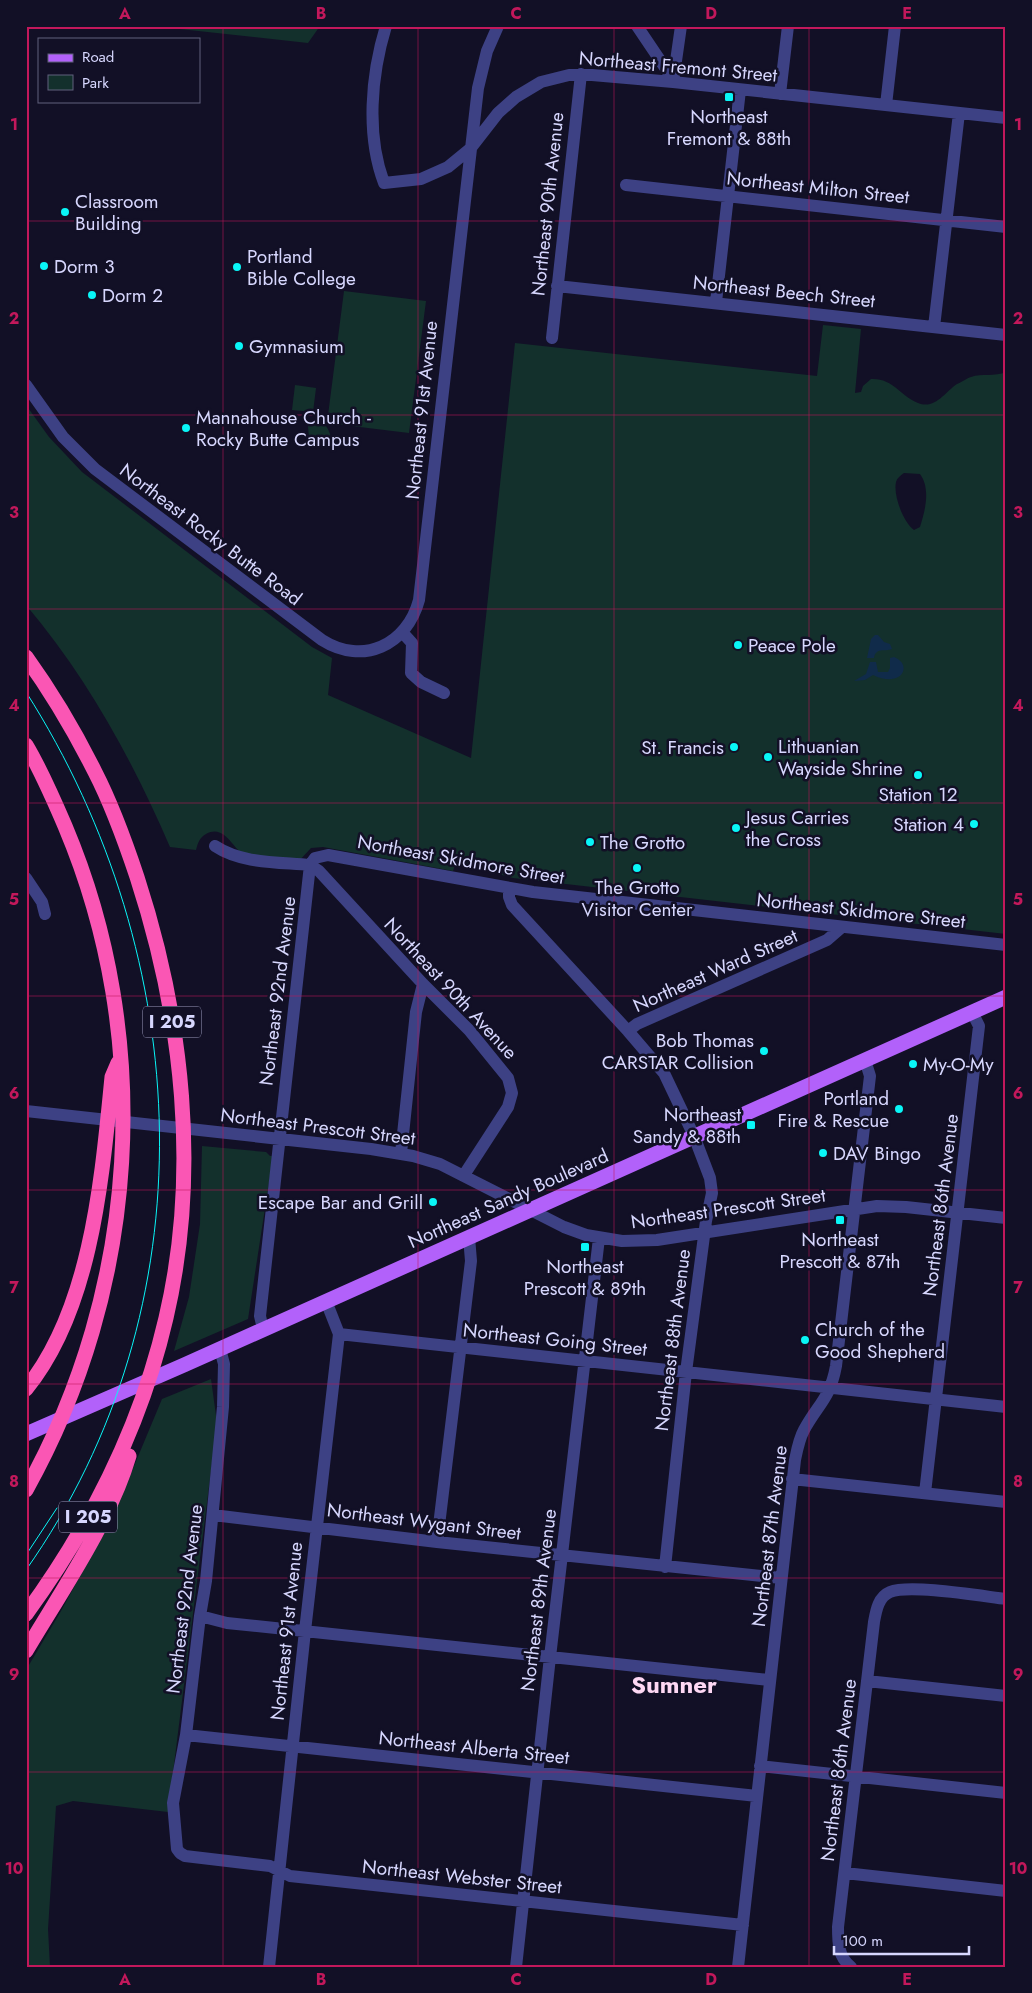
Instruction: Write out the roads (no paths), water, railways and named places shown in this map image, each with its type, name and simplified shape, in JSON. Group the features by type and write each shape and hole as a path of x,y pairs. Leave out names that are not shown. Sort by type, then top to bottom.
{"highway":[{"name":"I 205","path":"26,657 49,691 95,772 118,825 152,926 172,1023 183,1118 184,1188 182,1221 166,1319 153,1367 137,1413 93,1510 64,1559 26,1614"},
{"name":"I 205","path":"26,745 57,806 77,853 88,888 106,959 118,1023 123,1107 122,1176 114,1236 100,1305 72,1392 50,1444 26,1490"},
{"path":"26,1389 46,1361 58,1336 78,1283 98,1204 112,1077 121,1057"},
{"path":"26,1651 108,1508 127,1461 137,1413"}],"main road":[{"name":"Northeast Sandy Boulevard","path":"26,1434 1006,997"}],"street":[{"name":"Northeast Fremont Street","path":"386,26 376,67 374,113 375,152 377,165 384,183 429,177 448,167 470,149 493,118 516,97 541,82 581,74 673,82 1006,118"},
{"path":"470,149 480,75 487,51 498,26"},
{"path":"637,26 673,82"},
{"path":"673,82 681,26"},
{"path":"780,94 788,26"},
{"path":"886,105 895,26"},
{"name":"Northeast 90th Avenue","path":"552,338 581,74"},
{"path":"716,302 740,90"},
{"path":"934,327 959,113"},
{"name":"Northeast 91st Avenue","path":"402,632 414,615 420,591 470,149"},
{"name":"Northeast Milton Street","path":"626,185 1006,227"},
{"name":"Northeast Beech Street","path":"557,286 1006,335"},
{"name":"Northeast Rocky Butte Road","path":"26,385 63,437 95,469 322,640 339,649 362,652 386,645 402,632"},
{"path":"402,632 412,643 410,668 414,677 444,693"},
{"name":"Northeast Skidmore Street","path":"215,846 229,854 246,859 310,865 315,858 328,855 509,888 1006,945"},
{"name":"Northeast 90th Avenue","path":"310,865 319,872 468,1030 508,1078 512,1088 508,1107 464,1175"},
{"name":"Northeast 92nd Avenue","path":"264,1329 260,1316 310,865"},
{"path":"26,878 42,902 45,914"},
{"name":"Northeast 88th Avenue","path":"509,888 509,897 512,905 628,1031 670,1081 712,1184 686,1372 665,1567"},
{"name":"Northeast Ward Street","path":"628,1031 637,1024 827,940 842,927"},
{"path":"401,1153 416,1012 423,984"},
{"name":"Northeast 86th Avenue","path":"925,1493 979,1026 972,1012"},
{"name":"Northeast 87th Avenue","path":"738,1967 792,1479 803,1431 831,1388 836,1366 870,1076 865,1060"},
{"name":"Northeast Prescott Street","path":"26,1111 401,1153 432,1161 464,1175 564,1227 599,1238 644,1241 855,1209 890,1206 1006,1218"},
{"path":"437,1542 471,1261 469,1237"},
{"name":"Northeast 89th Avenue","path":"516,1967 561,1556 599,1238"},
{"name":"Northeast 91st Avenue","path":"270,1967 304,1631 339,1334 326,1301"},
{"name":"Northeast Going Street","path":"339,1334 1006,1407"},
{"name":"Northeast 92nd Avenue","path":"180,1853 177,1849 173,1803 186,1735 213,1515 223,1407 224,1364 220,1349"},
{"path":"792,1479 1006,1502"},
{"name":"Northeast Wygant Street","path":"213,1515 561,1556 781,1578"},
{"name":"Northeast 86th Avenue","path":"846,1962 839,1947 838,1927 874,1622 878,1605 890,1592 909,1588 1006,1599"},
{"path":"200,1616 227,1623 769,1680"},
{"path":"867,1681 1006,1696"},
{"name":"Northeast Alberta Street","path":"186,1735 757,1796"},
{"path":"760,1766 1006,1794"},
{"name":"Northeast Webster Street","path":"180,1853 185,1856 270,1866 290,1876 743,1925"},
{"path":"845,1873 1006,1890"}],"water":[{"path":"878,635 884,642 890,644 892,649 878,651 874,658 867,658 871,639"},
{"path":"894,657 900,661 904,670 897,678 883,679 873,675 865,680 854,681 866,674 870,662 876,662 878,672 888,672 890,658"}],"tram line":[{"path":"26,692 82,796 124,905 150,1018 160,1132 153,1247 128,1359 86,1467 26,1570"},
{"path":"26,1555 57,1508"}],"place":[{"name":"Northeast Fremont & 88th","path":"729,97"},
{"name":"Classroom Building","path":"65,212"},
{"name":"Dorm 3","path":"44,266"},
{"name":"Portland Bible College","path":"237,267"},
{"name":"Dorm 2","path":"92,295"},
{"name":"Gymnasium","path":"239,346"},
{"name":"Mannahouse Church - Rocky Butte Campus","path":"186,428"},
{"name":"Peace Pole","path":"738,645"},
{"name":"St. Francis","path":"734,747"},
{"name":"Lithuanian Wayside Shrine","path":"768,757"},
{"name":"Station 12","path":"918,775"},
{"name":"Station 4","path":"974,824"},
{"name":"Jesus Carries the Cross","path":"736,828"},
{"name":"The Grotto","path":"590,842"},
{"name":"The Grotto Visitor Center","path":"637,868"},
{"name":"Bob Thomas CARSTAR Collision","path":"764,1051"},
{"name":"My-O-My","path":"913,1064"},
{"name":"Portland Fire & Rescue","path":"899,1109"},
{"name":"Northeast Sandy & 88th","path":"751,1125"},
{"name":"DAV Bingo","path":"823,1153"},
{"name":"Escape Bar and Grill","path":"433,1202"},
{"name":"Northeast Prescott & 87th","path":"840,1220"},
{"name":"Northeast Prescott & 89th","path":"585,1247"},
{"name":"Church of the Good Shepherd","path":"805,1340"}],"district":[{"name":"Sumner","path":"674,1685"}]}
